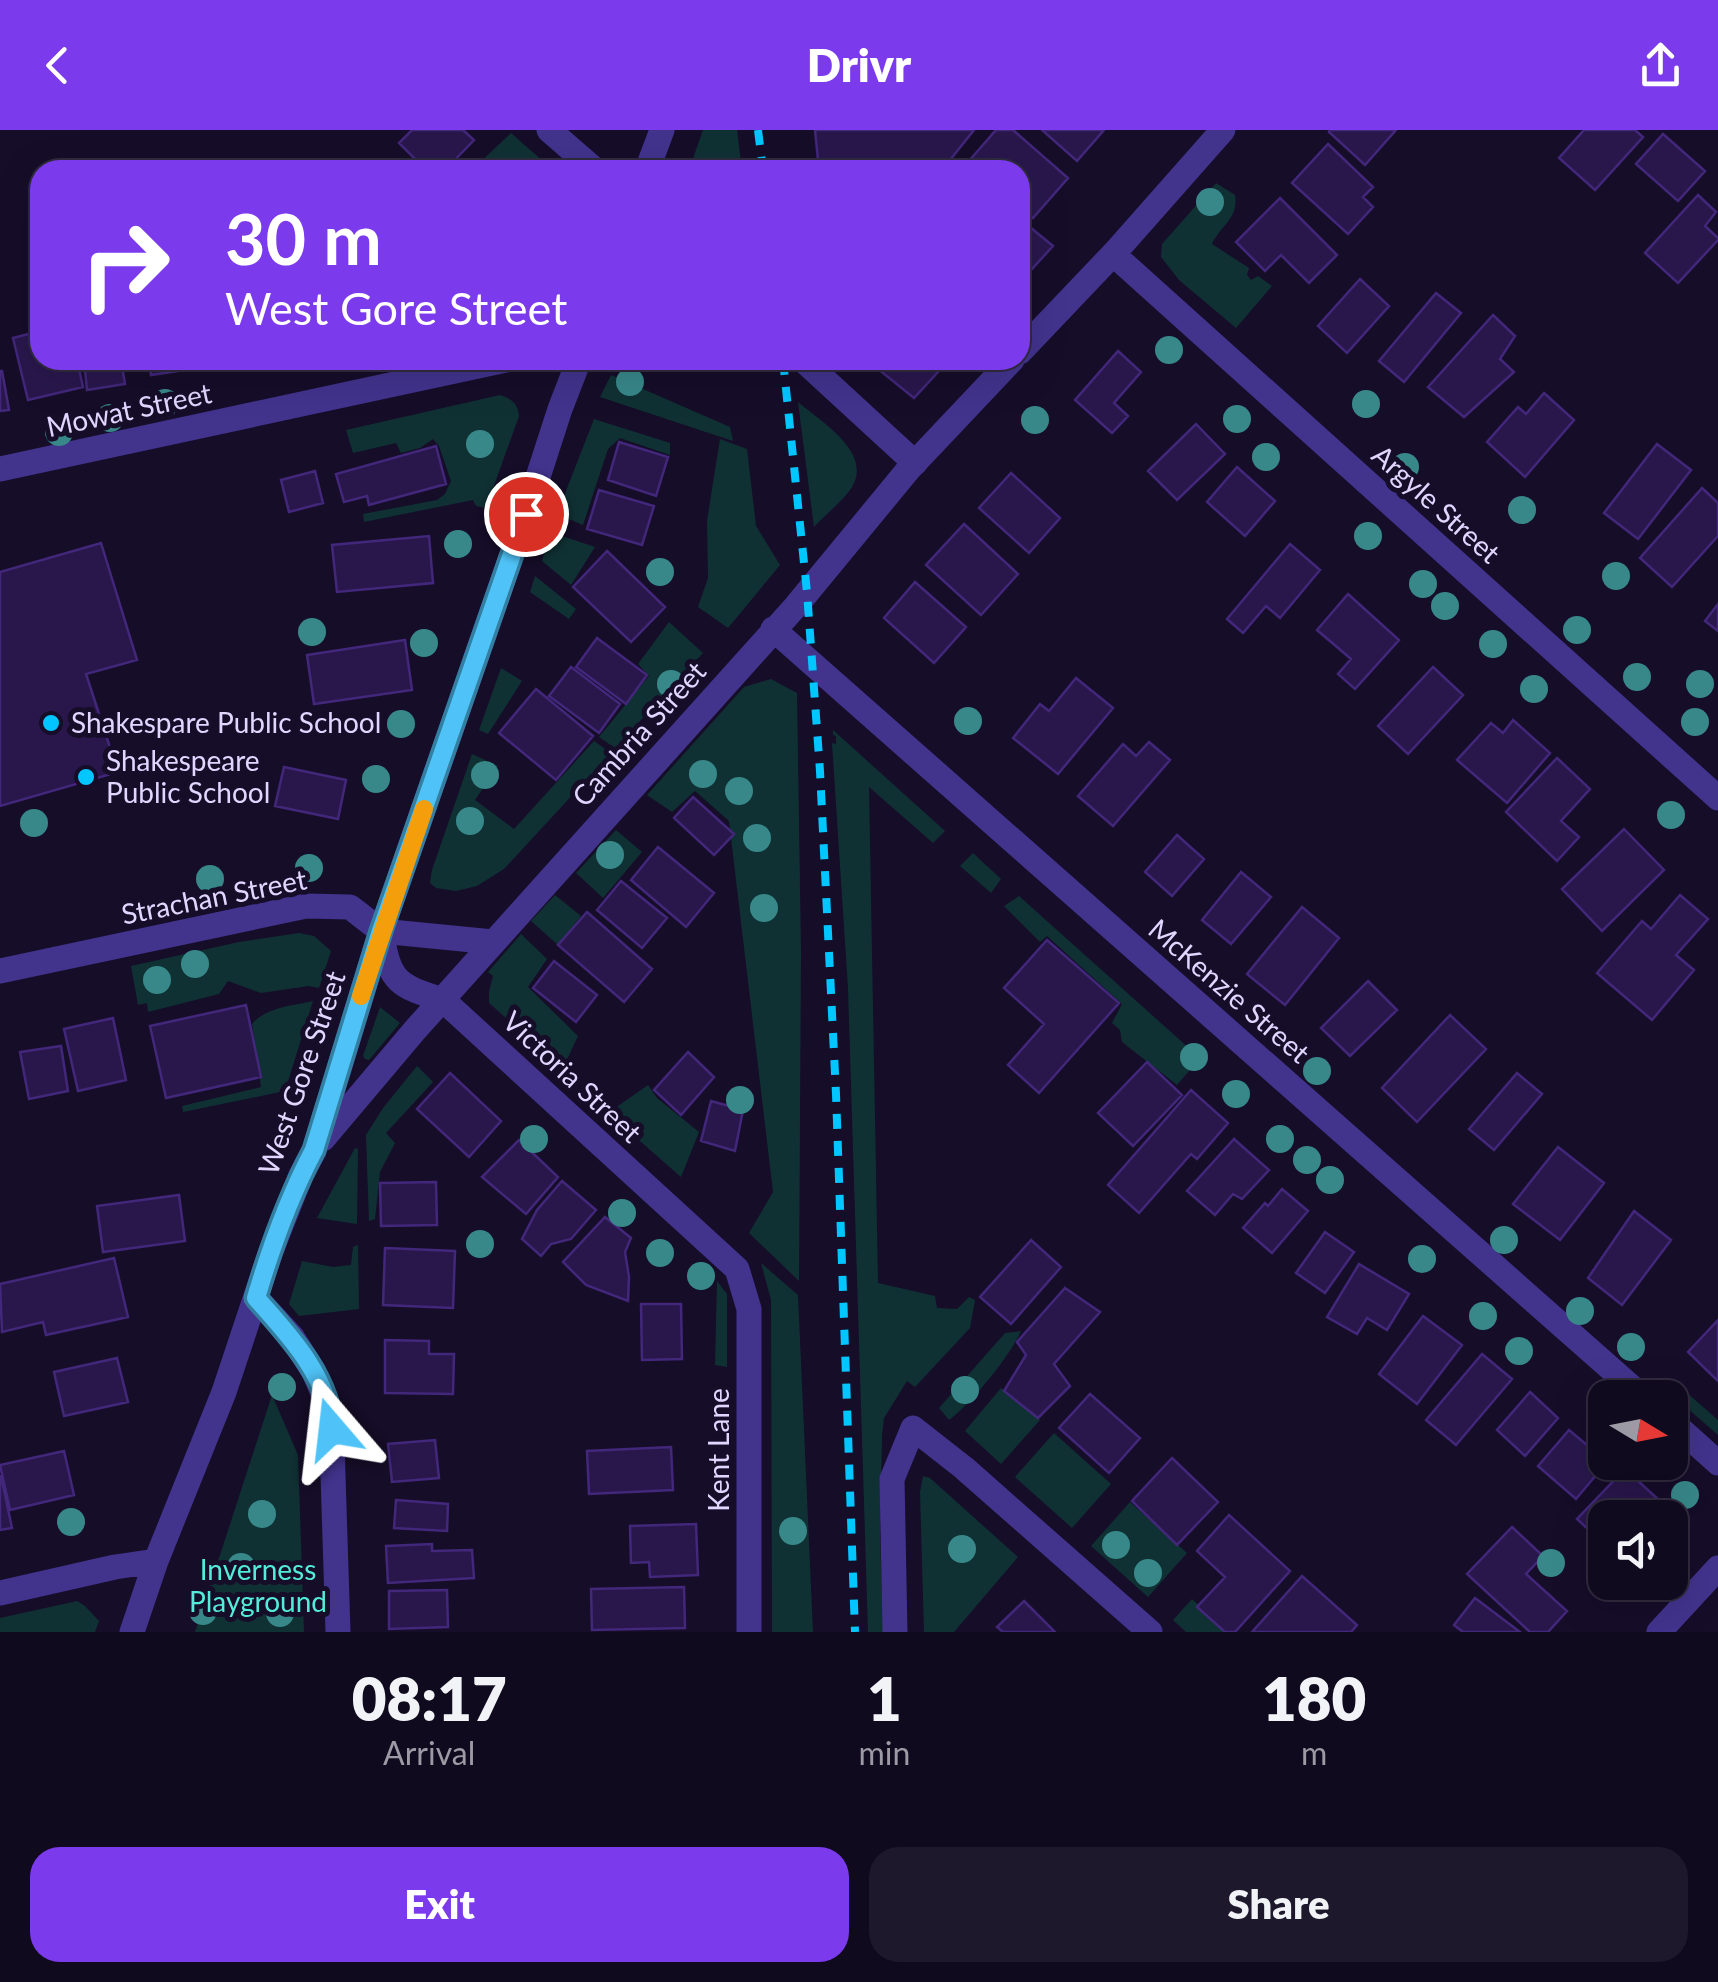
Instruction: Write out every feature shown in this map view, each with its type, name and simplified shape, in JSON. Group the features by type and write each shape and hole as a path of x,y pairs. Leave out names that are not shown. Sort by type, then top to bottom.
{"street":[{"path":"550,130 584,160"},
{"path":"1030,341 1222,130"},
{"path":"650,160 660,132"},
{"name":"Argyle Street","path":"1113,254 1718,798"},
{"name":"Mowat Street","path":"0,469 460,370"},
{"name":"West Gore Street","path":"132,1632 156,1561 224,1392 270,1251 314,1150 381,931 575,370"},
{"path":"813,370 914,463"},
{"name":"Cambria Street","path":"314,1150 493,942 796,606 914,463 1002,370"},
{"name":"McKenzie Street","path":"774,629 1624,1380"},
{"name":"Strachan Street","path":"0,971 306,906 350,907 381,931 493,942"},
{"name":"Victoria Street","path":"381,931 387,966 402,984 443,1000 736,1269"},
{"name":"Kent Lane","path":"736,1269 749,1309 749,1632"},
{"path":"256,1298 292,1337 314,1372 331,1413 338,1632"},
{"path":"895,1632 892,1479 913,1428 1150,1632"},
{"path":"1688,1436 1718,1463"},
{"path":"0,1593 156,1561"},
{"path":"1660,1632 1718,1568"}],"green space":[{"path":"703,130 737,130 741,160 692,160"},
{"path":"511,133 542,160 482,160"},
{"path":"1216,183 1235,195 1236,203 1232,216 1212,244 1249,268 1247,275 1251,280 1258,276 1272,286 1236,328 1179,280 1161,257 1162,244"},
{"path":"611,375 730,427 733,441 600,397"},
{"path":"500,395 514,402 519,416 486,508 476,506 473,500 364,522 363,514 437,500 451,481 433,439 420,448 401,453 396,443 353,453 346,430"},
{"path":"798,402 841,438 856,462 852,487 814,527"},
{"path":"594,419 670,443 670,455 620,438 608,449 583,525 557,514"},
{"path":"720,439 747,449 756,526 780,565 728,628 698,607 708,578 707,521"},
{"path":"550,532 595,547 571,585 542,561"},
{"path":"535,576 576,609 569,619 530,592"},
{"path":"669,622 703,653 615,748 599,737 649,676 638,664"},
{"path":"501,668 522,681 488,734 479,730"},
{"path":"771,679 797,693 801,952 799,1281 749,1233 773,1192 729,821 695,791 672,812 647,795 744,687"},
{"path":"833,730 945,831 933,843 869,787 878,1283 935,1296 937,1308 957,1309 969,1297 975,1300 970,1328 915,1387 907,1381 884,1418 880,1534 883,1632 868,1632 848,988"},
{"path":"594,741 611,753 504,869 477,886 456,891 436,888 430,883 472,754 498,766 475,800 514,829"},
{"path":"616,830 642,852 603,898 576,873"},
{"path":"973,853 1001,879 991,893 960,866"},
{"path":"555,895 581,916 558,945 531,921"},
{"path":"1019,896 1200,1058 1177,1085 1122,1042 1120,1030 1112,1023 1122,1004 1047,936 1040,942 1004,906"},
{"path":"299,933 314,936 331,951 319,988 261,993 228,981 219,994 148,1012 147,1003 138,1005 131,966"},
{"path":"521,934 547,959 528,987 578,1036 563,1068 489,1003 493,976 488,972"},
{"path":"313,1001 285,1091 183,1112 182,1106 261,1087 252,1024 272,1011"},
{"path":"380,1007 400,1023 369,1060 363,1056"},
{"path":"417,1066 433,1082 386,1133 395,1143 380,1172 375,1219 369,1221 366,1135"},
{"path":"648,1085 657,1098 699,1132 681,1177 608,1113"},
{"path":"355,1148 357,1224 317,1218"},
{"path":"358,1245 359,1309 299,1316 289,1304 302,1261 333,1267 351,1265 353,1247"},
{"path":"761,1263 798,1295 813,1632 772,1632 771,1300"},
{"path":"717,1281 727,1294 727,1367 715,1365"},
{"path":"1021,1331 989,1378 949,1420 939,1408 1005,1333"},
{"path":"1001,1388 1040,1420 1001,1464 965,1431"},
{"path":"1688,1394 1718,1420 1718,1435 1688,1409"},
{"name":"Inverness Playground","path":"272,1395 298,1455 304,1632 195,1632"},
{"path":"1054,1433 1111,1484 1072,1528 1015,1477"},
{"path":"923,1476 930,1478 1018,1557 954,1632 924,1632 920,1492"},
{"path":"1130,1502 1187,1553 1148,1597 1091,1546"},
{"path":"1192,1599 1227,1632 1186,1632 1173,1620"},
{"path":"77,1601 99,1621 95,1632 0,1632 0,1618"}],"building":[{"path":"412,130 463,130 474,140 455,160 416,160 399,143"},
{"path":"815,130 974,130 950,160 818,160"},
{"path":"996,130 1013,130 1068,178 1033,218 1030,160 970,160"},
{"path":"1042,130 1104,130 1077,161"},
{"path":"1330,130 1396,130 1365,165"},
{"path":"1584,130 1635,130 1643,137 1595,190 1559,158"},
{"path":"1663,134 1705,171 1678,201 1636,164"},
{"path":"1328,144 1373,187 1363,197 1373,207 1348,234 1292,183"},
{"path":"1698,195 1716,212 1705,226 1718,240 1678,283 1645,253"},
{"path":"1280,198 1337,255 1309,283 1281,255 1265,271 1236,242"},
{"path":"1030,227 1053,246 1030,271"},
{"path":"1360,279 1389,306 1347,353 1318,326"},
{"path":"1436,293 1461,313 1404,382 1379,361"},
{"path":"1493,315 1515,336 1500,359 1514,372 1464,417 1428,387"},
{"path":"30,334 30,370 79,370 83,387 28,400 13,338"},
{"path":"1118,351 1141,372 1114,403 1128,416 1112,433 1075,400"},
{"path":"85,370 123,370 125,384 87,390"},
{"path":"150,370 185,370 151,375"},
{"path":"879,370 940,370 914,398"},
{"path":"2,371 9,410 0,411"},
{"path":"1544,393 1574,420 1525,477 1487,442 1518,407 1526,414"},
{"path":"1196,424 1225,454 1177,500 1148,471"},
{"path":"619,442 668,457 656,496 608,480"},
{"path":"1657,444 1691,470 1638,539 1604,513"},
{"path":"436,446 446,484 369,505 367,496 344,502 336,474"},
{"path":"1237,467 1275,501 1245,536 1207,502"},
{"path":"315,471 323,503 289,512 281,480"},
{"path":"1011,473 1060,518 1029,553 979,508"},
{"path":"1702,488 1718,503 1718,536 1672,587 1640,558"},
{"path":"599,490 654,506 642,545 587,529"},
{"path":"964,524 1018,574 981,615 926,565"},
{"path":"429,536 433,583 337,592 332,545"},
{"name":"Shakespare Public School","path":"101,543 137,660 86,674 118,772 0,806 0,572"},
{"name":"Shakespare Public School","path":"101,543 137,660 86,674 118,772 0,806 0,572"},
{"path":"1290,544 1320,570 1280,618 1266,606 1243,633 1227,619"},
{"path":"607,551 665,607 631,642 573,587"},
{"path":"915,582 966,627 934,663 884,618"},
{"path":"1348,594 1399,640 1355,689 1338,674 1351,659 1317,630"},
{"path":"1718,604 1718,631 1705,621"},
{"path":"597,638 647,675 626,704 576,667"},
{"path":"405,640 412,690 314,704 307,655"},
{"path":"571,667 620,704 599,733 549,696"},
{"path":"1433,667 1463,695 1408,754 1378,726"},
{"path":"1076,678 1113,708 1058,774 1013,738 1040,704 1049,711"},
{"path":"536,689 593,736 556,780 499,733"},
{"path":"1513,720 1550,753 1507,803 1457,760 1491,723 1503,733"},
{"path":"1149,742 1170,760 1113,826 1078,796 1123,744 1136,756"},
{"path":"1557,758 1590,789 1561,821 1579,837 1557,861 1506,812"},
{"path":"284,767 346,780 338,819 275,806"},
{"path":"693,797 734,834 714,855 674,818"},
{"path":"1624,829 1664,870 1602,931 1562,889"},
{"path":"1177,835 1204,859 1172,896 1145,872"},
{"path":"658,847 714,893 686,927 631,880"},
{"path":"1241,872 1271,897 1231,944 1202,920"},
{"path":"621,881 667,918 642,948 597,910"},
{"path":"1680,895 1708,919 1676,955 1694,970 1652,1020 1597,973 1642,921 1651,929"},
{"path":"1302,907 1339,938 1285,1005 1247,974"},
{"path":"587,912 652,969 624,1002 558,945"},
{"path":"1047,940 1119,1003 1039,1093 1008,1065 1044,1024 1004,988"},
{"path":"554,961 597,995 576,1022 533,988"},
{"path":"1368,981 1397,1010 1350,1056 1321,1028"},
{"path":"246,1005 261,1077 166,1098 150,1026"},
{"path":"1450,1015 1486,1049 1417,1122 1382,1088"},
{"path":"113,1018 126,1080 78,1091 64,1029"},
{"path":"61,1046 68,1091 29,1099 20,1052"},
{"path":"688,1052 714,1077 681,1115 654,1090"},
{"path":"1147,1062 1182,1095 1133,1146 1098,1113"},
{"path":"450,1073 501,1121 469,1157 417,1109"},
{"path":"1517,1073 1542,1094 1494,1150 1469,1129"},
{"path":"1191,1090 1228,1123 1197,1159 1191,1154 1139,1213 1108,1185"},
{"path":"711,1101 743,1110 735,1151 701,1141"},
{"path":"1234,1139 1269,1170 1242,1199 1233,1194 1215,1215 1187,1191"},
{"path":"519,1140 558,1177 526,1214 482,1177"},
{"path":"1558,1147 1604,1183 1560,1240 1513,1204"},
{"path":"562,1181 596,1210 571,1239 551,1244 541,1256 522,1239 537,1210"},
{"path":"436,1182 437,1225 381,1226 380,1183"},
{"path":"1282,1189 1308,1211 1272,1253 1243,1228"},
{"path":"179,1195 185,1241 103,1252 97,1206"},
{"path":"1634,1211 1671,1240 1622,1305 1588,1278"},
{"path":"605,1217 631,1238 625,1252 628,1301 586,1285 563,1262"},
{"path":"1325,1232 1354,1252 1325,1293 1296,1273"},
{"path":"1031,1240 1061,1267 1011,1324 980,1297"},
{"path":"385,1248 455,1251 453,1308 383,1305"},
{"path":"114,1258 128,1317 46,1335 43,1322 2,1332 0,1284"},
{"path":"1359,1264 1409,1294 1387,1330 1367,1318 1357,1334 1327,1317"},
{"path":"1065,1288 1100,1312 1054,1364 1070,1386 1038,1418 1004,1391 1026,1355 1017,1342"},
{"path":"641,1304 681,1304 682,1359 642,1360"},
{"path":"1423,1316 1462,1345 1417,1404 1379,1374"},
{"path":"1718,1320 1718,1381 1688,1352"},
{"path":"385,1340 429,1341 429,1354 454,1354 453,1394 385,1393"},
{"path":"1482,1354 1512,1379 1456,1445 1426,1420"},
{"path":"117,1358 128,1402 64,1416 54,1372"},
{"path":"1530,1392 1558,1418 1525,1456 1497,1430"},
{"path":"1090,1394 1140,1438 1109,1473 1059,1428"},
{"path":"1569,1430 1588,1446 1588,1480 1592,1480 1576,1499 1538,1466"},
{"path":"435,1440 439,1478 392,1482 388,1444"},
{"path":"671,1447 673,1490 589,1494 587,1451"},
{"path":"64,1451 74,1495 10,1510 0,1465"},
{"path":"1172,1458 1218,1502 1177,1545 1132,1501"},
{"path":"0,1477 12,1528 0,1530"},
{"path":"1614,1480 1637,1480 1659,1500 1595,1500"},
{"path":"396,1500 448,1504 447,1531 394,1528"},
{"path":"1588,1508 1588,1529 1577,1519"},
{"path":"1229,1515 1290,1571 1235,1632 1225,1632 1197,1607 1225,1577 1197,1551"},
{"path":"696,1524 698,1575 650,1577 649,1562 631,1563 630,1526"},
{"path":"1512,1527 1543,1556 1526,1574 1567,1611 1548,1632 1530,1632 1467,1574"},
{"path":"432,1544 432,1551 472,1550 474,1578 388,1583 386,1546"},
{"path":"1302,1576 1357,1625 1351,1632 1252,1632"},
{"path":"684,1587 685,1628 592,1630 591,1589"},
{"path":"447,1590 448,1627 389,1629 389,1591"},
{"path":"1475,1598 1520,1632 1463,1632 1454,1625"},
{"path":"1024,1601 1055,1632 1003,1632 997,1627"}],"railway":[{"path":"758,130 762,160"},
{"path":"784,370 807,592 820,771 855,1632"}],"slow traffic":[{"path":"361,996 424,809"}],"place":[{"name":"Shakespare Public School","path":"51,723"},
{"name":"Shakespeare Public School","path":"86,777"}],"route":[{"path":"332,1429 331,1413 314,1372 292,1337 256,1298 270,1251 314,1150 381,931 526,514"}]}
